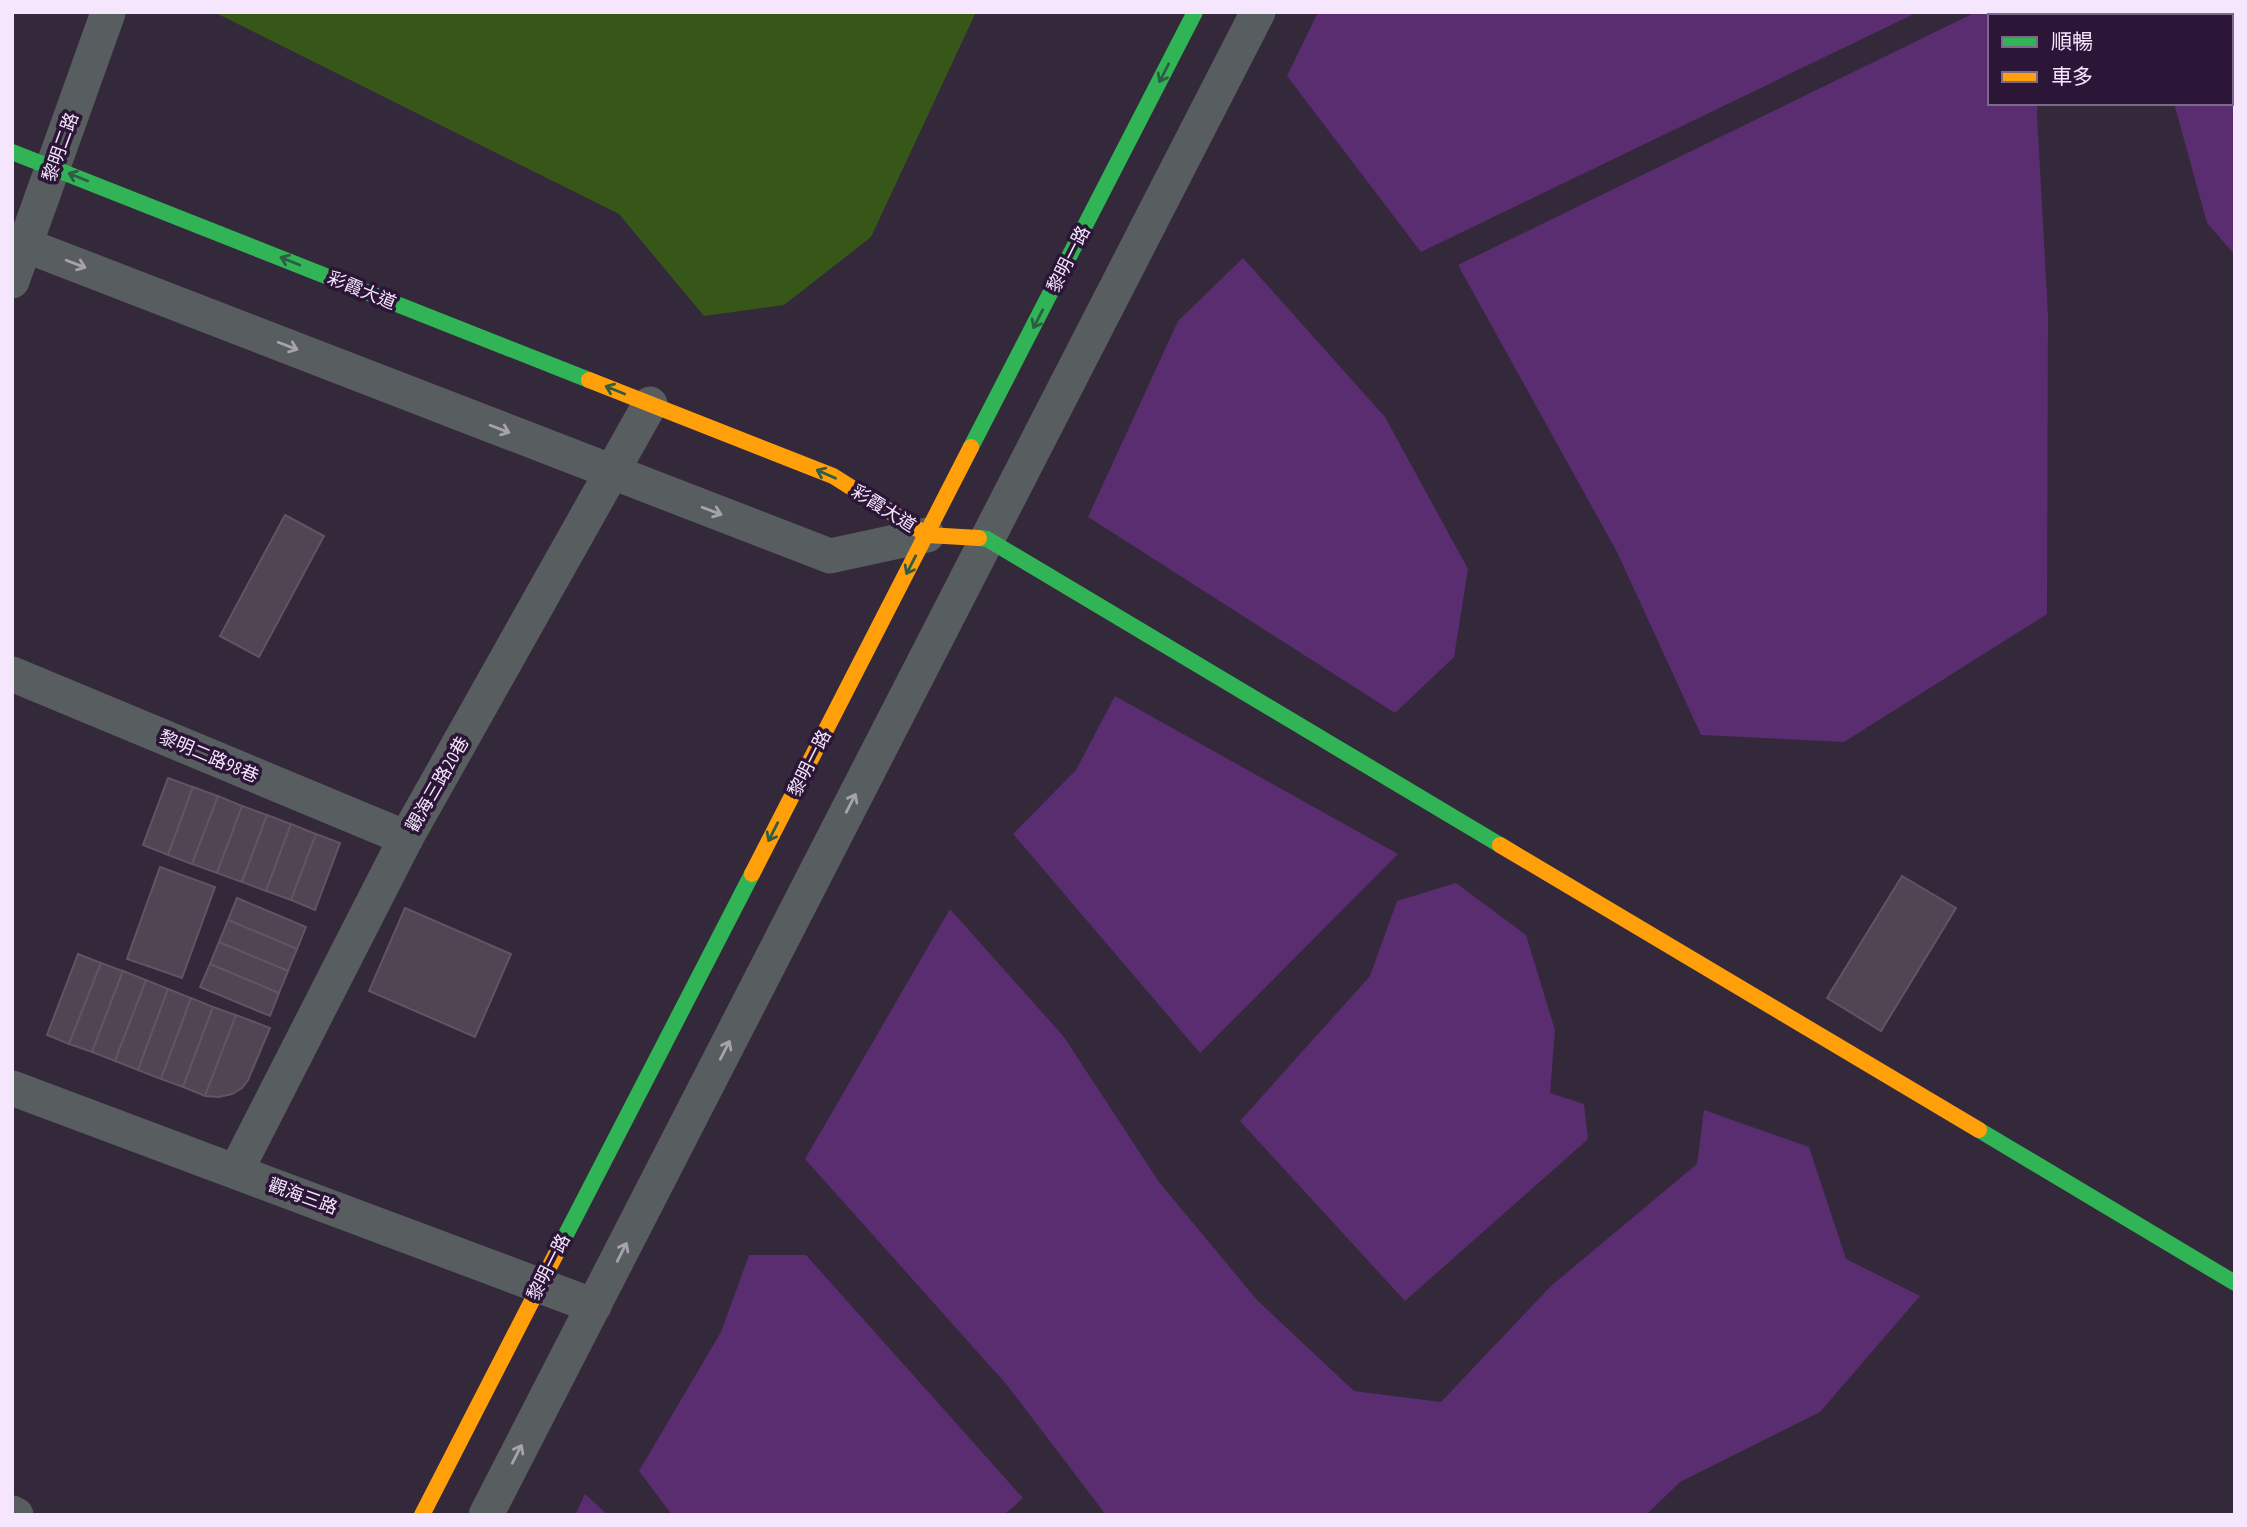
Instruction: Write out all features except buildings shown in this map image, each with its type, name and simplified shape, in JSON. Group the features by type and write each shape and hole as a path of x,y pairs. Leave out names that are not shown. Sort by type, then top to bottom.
{"street":[{"name":"黎明一路","path":"422,1515 1195,12"},
{"path":"486,1515 1258,12"},
{"name":"黎明二路","path":"12,281 19,242 53,167 108,13"},
{"name":"彩霞大道","path":"12,152 833,477 927,535"},
{"name":"彩霞大道","path":"19,242 830,556 927,535"},
{"name":"觀海三路20巷","path":"236,1171 406,838 650,404"},
{"path":"927,535 987,539 2235,1283"},
{"name":"黎明二路98巷","path":"12,674 406,838"},
{"name":"觀海三路","path":"12,1088 594,1306"}],"green space":[{"path":"214,12 976,12 871,237 784,305 704,316 619,214"}],"shaded area":[{"path":"1318,12 1918,12 1421,252 1287,76"},
{"path":"1976,12 2008,12 2010,14 1988,14 1988,105 2038,105 2048,315 2047,614 1844,742 1701,735 1617,552 1458,265"},
{"path":"2235,12 2235,255 2207,223 2175,105 2233,105 2233,14 2154,14"},
{"path":"1243,258 1385,417 1468,569 1454,657 1395,713 1088,517 1178,321"},
{"path":"1115,696 1398,854 1200,1053 1013,834 1076,770"},
{"path":"1456,883 1526,935 1555,1030 1550,1093 1584,1104 1588,1139 1405,1301 1240,1121 1370,976 1397,901"},
{"path":"950,909 1064,1037 1159,1182 1257,1300 1354,1391 1441,1402 1551,1286 1697,1164 1704,1110 1809,1147 1846,1259 1920,1296 1820,1412 1680,1482 1646,1515 1106,1515 1007,1385 805,1159"},
{"path":"749,1255 806,1255 1023,1498 1004,1515 672,1515 639,1471 721,1332"},
{"path":"585,1494 608,1515 575,1515"}],"traffic: fast":[{"path":"971,447 1195,12"},
{"path":"12,152 589,380"},
{"path":"979,538 987,539 1500,845"},
{"path":"557,1252 752,874"},
{"path":"1979,1130 2235,1283"}],"traffic: slow":[{"path":"589,380 833,476 927,535 979,538"},
{"path":"752,874 971,447"},
{"path":"1500,845 1979,1130"},
{"path":"422,1515 557,1252"}]}
